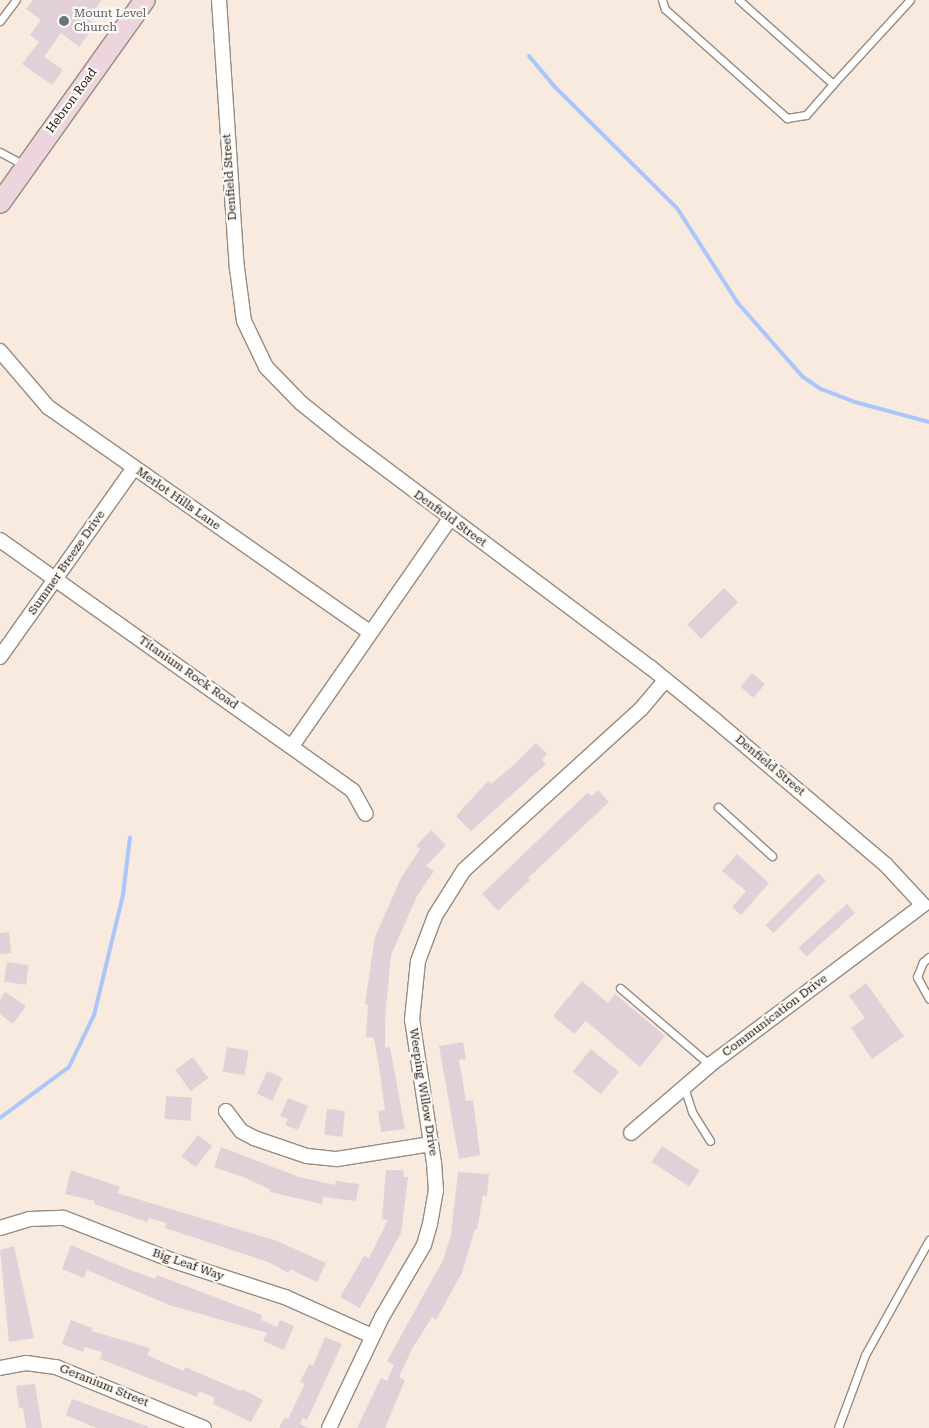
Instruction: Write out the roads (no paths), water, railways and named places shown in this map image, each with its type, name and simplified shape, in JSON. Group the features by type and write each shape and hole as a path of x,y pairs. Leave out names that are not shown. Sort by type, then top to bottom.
{"street":[{"name":"Hebron Road","path":"0,203 145,0"},
{"name":"Denfield Street","path":"218,0 237,268 244,321 251,340 266,367 301,402 450,519 665,680 886,865 923,905"},
{"name":"Merlot Hills Lane","path":"0,352 48,407 369,632"},
{"name":"Summer Breeze Drive","path":"0,657 134,468"},
{"path":"292,746 369,632 450,519"},
{"name":"Titanium Rock Road","path":"0,540 353,791 366,814"},
{"name":"Weeping Willow Drive","path":"329,1428 372,1336 416,1261 430,1224 436,1191 431,1144 412,1020 418,960 435,916 464,870 641,708 665,680"},
{"name":"Communication Drive","path":"631,1132 710,1065 923,905"},
{"path":"226,1111 248,1134 307,1156 337,1159 431,1144"},
{"name":"Big Leaf Way","path":"0,1228 30,1218 64,1218 177,1262 285,1297 372,1336"},
{"name":"Geranium Street","path":"0,1368 26,1362 56,1367 204,1428"}],"lane":[{"path":"0,21 16,0"},
{"path":"662,0 665,9 787,118 806,115 910,0"},
{"path":"739,0 834,84"},
{"path":"0,152 26,166"},
{"path":"718,807 772,856"},
{"path":"929,957 922,962 917,977 929,999"},
{"path":"620,988 710,1065"},
{"path":"684,1087 692,1112 710,1141"},
{"path":"838,1428 865,1355 929,1240"}],"waterway":[{"path":"529,56 553,85 677,208 737,302 803,377 821,389 855,402 929,422"},
{"path":"0,1118 69,1067 94,1015 123,895 130,837"}],"place":[{"name":"Mount Level Church","path":"64,21"}]}
